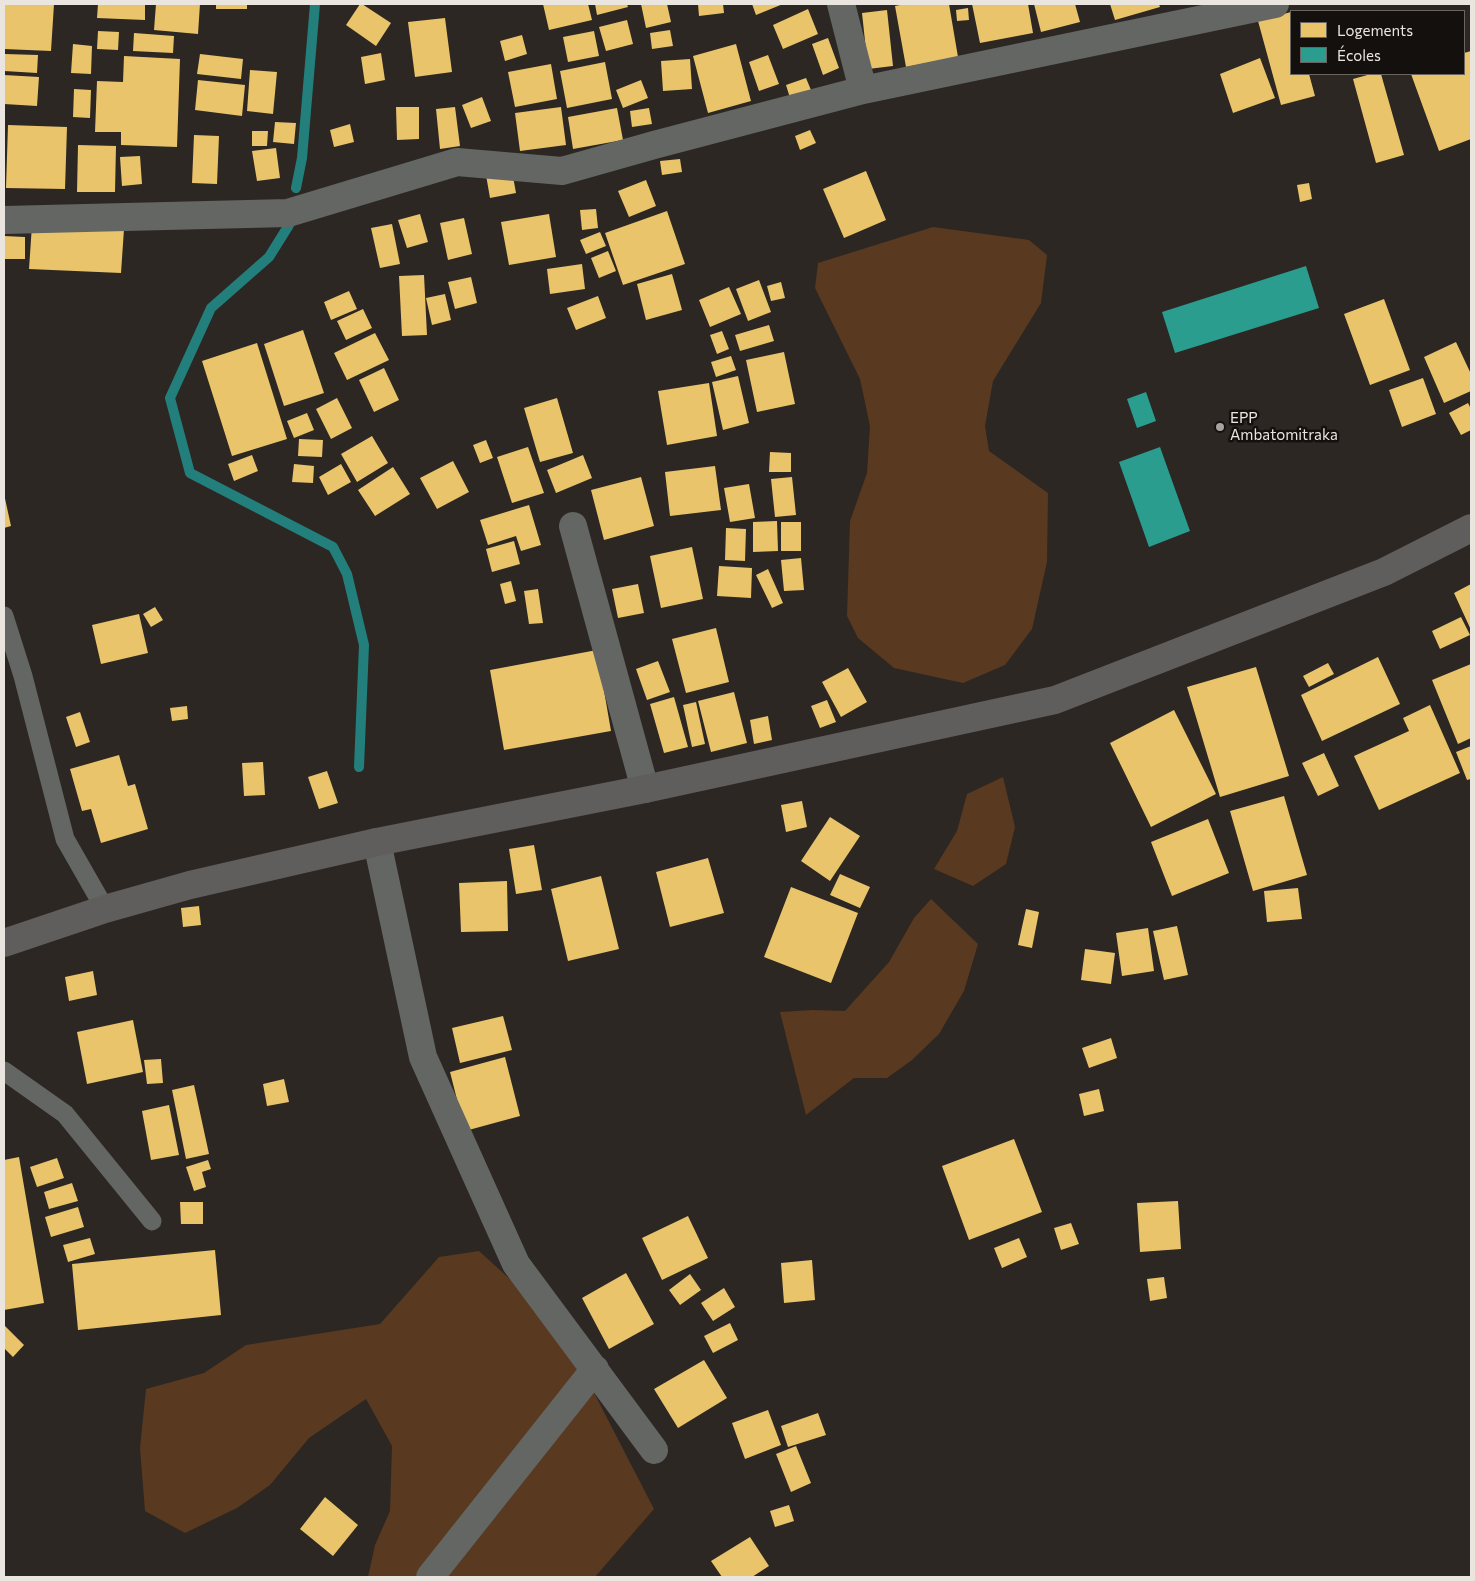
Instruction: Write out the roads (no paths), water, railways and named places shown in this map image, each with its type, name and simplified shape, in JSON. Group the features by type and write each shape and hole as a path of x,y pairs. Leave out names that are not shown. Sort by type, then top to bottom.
{"main road":[{"path":"4,943 105,909 190,885 377,842 645,789 1055,700 1384,572 1471,528"}],"street":[{"path":"841,4 863,90"},
{"path":"4,220 288,213 457,162 562,171 863,90 1275,4"},
{"path":"573,526 645,789"},
{"path":"377,842 423,1057 516,1264 654,1450"},
{"path":"430,1577 595,1370"}],"lane":[{"path":"4,616 23,676 65,839 105,909"},
{"path":"4,1071 65,1114 152,1221"}],"waterway":[{"path":"296,188 302,158 315,4"},
{"path":"289,225 269,257 211,308 170,398 190,473 333,547 347,574 364,645 359,767"}],"place":[{"name":"EPP Ambatomitraka","path":"1220,427"}]}
